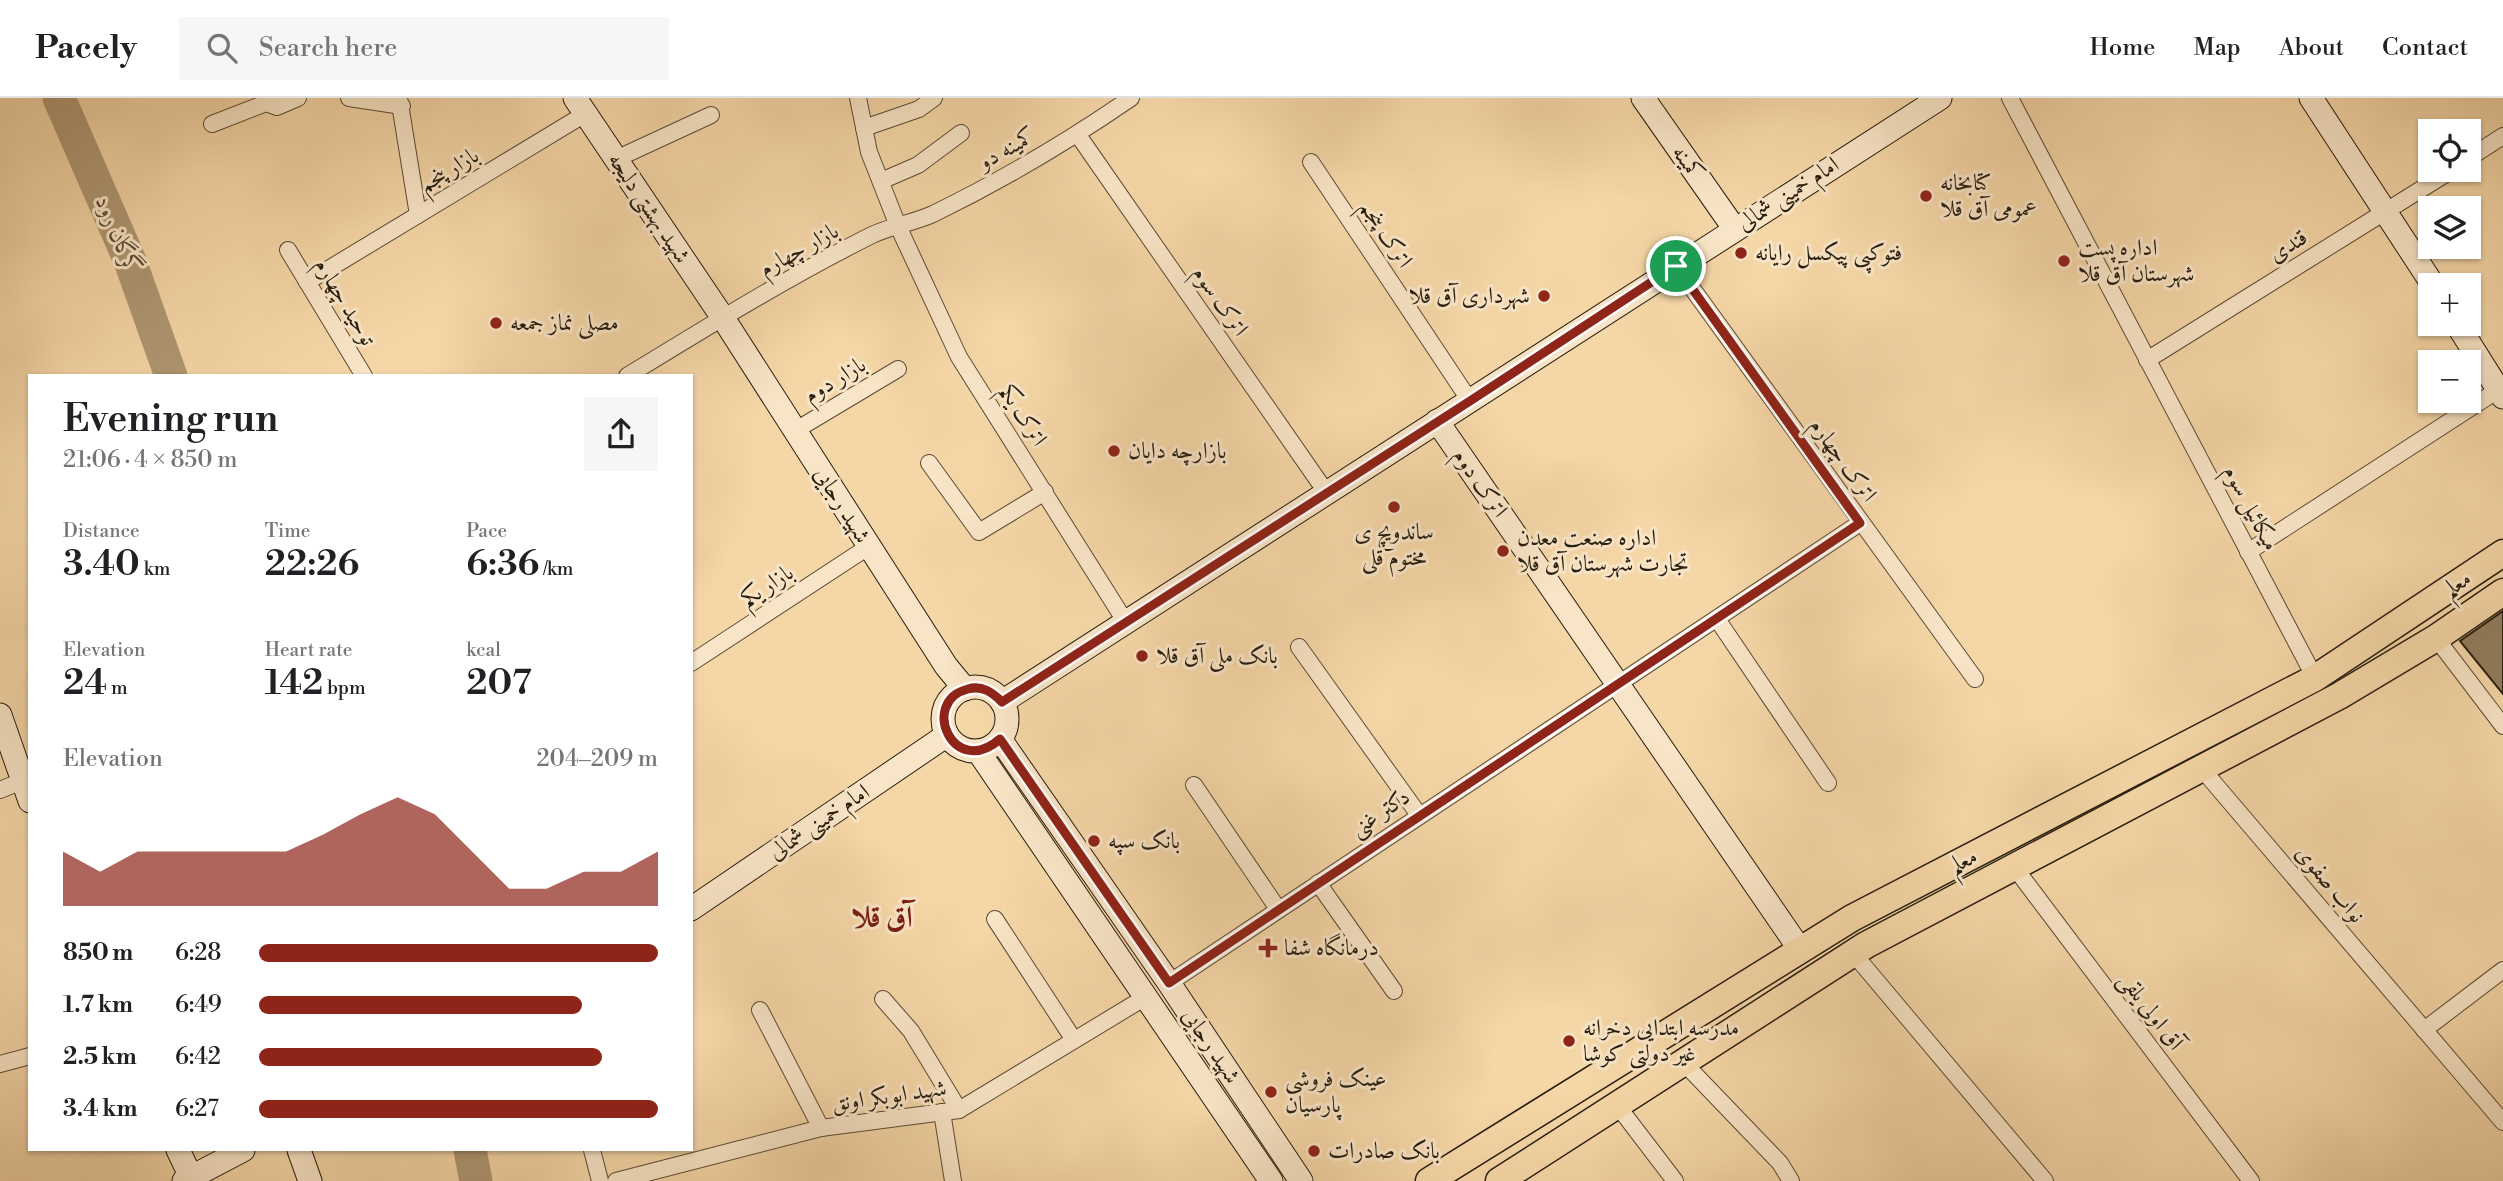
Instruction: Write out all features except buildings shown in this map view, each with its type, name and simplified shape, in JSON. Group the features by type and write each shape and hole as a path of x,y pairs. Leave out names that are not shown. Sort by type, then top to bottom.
{"main road":[{"name":"کمینه","path":"1643,98 1734,228"},
{"name":"امام خمینی شمالی","path":"1002,702 1734,228 1940,98"},
{"path":"2311,98 2424,273"},
{"name":"شهید بهشتی دلیجه","path":"580,106 723,318"},
{"name":"شهید رجایی","path":"723,318 946,666 965,689"},
{"path":"2465,336 2501,393"},
{"name":"اترک دوم","path":"1437,421 1801,951"},
{"name":"معلم","path":"1429,1181 1852,918 2315,678 2503,553"},
{"name":"معلم","path":"1509,1178 1617,1105 1860,949 2339,696 2436,638 2503,592"},
{"path":"965,689 985,689 1002,702 1006,727 1000,739 990,747 978,751 966,750 947,735 944,713 955,694 965,689"},
{"path":"0,715 26,791"},
{"name":"امام خمینی شمالی","path":"693,908 947,735"},
{"name":"شهید رجایی","path":"1000,739 1169,983 1301,1181"},
{"name":"شهید رجایی","path":"978,751 1271,1181"},
{"path":"1852,918 1872,926 1860,949"},
{"path":"178,1151 187,1179 241,1151"},
{"path":"299,1151 310,1181"}],"street":[{"path":"212,124 266,103 277,107 298,98"},
{"path":"349,98 401,102 418,215"},
{"name":"اترک یکم","path":"858,98 869,152 898,226 959,357 1125,621"},
{"path":"864,128 919,109 934,98"},
{"name":"کمینه دو","path":"898,226 929,215 1008,177 1131,98"},
{"name":"میکائیل سوم","path":"2010,98 2315,678"},
{"name":"بازار پنجم","path":"307,282 418,215 580,106"},
{"path":"616,159 711,114"},
{"path":"881,181 918,165 961,133"},
{"name":"اترک سوم","path":"1077,135 1326,492"},
{"path":"2481,150 2503,136"},
{"name":"اترک پنجم","path":"1311,162 1470,401"},
{"name":"قندی","path":"2147,360 2433,182"},
{"name":"بازار چهارم","path":"629,374 874,234 898,226"},
{"name":"توحید چهارم","path":"288,250 363,374"},
{"name":"اترک چهارم","path":"1676,266 1975,679"},
{"name":"بازار دوم","path":"796,430 898,369"},
{"path":"2248,552 2501,393"},
{"path":"929,463 979,532 1045,492"},
{"name":"دکتر غنی","path":"1169,983 1860,523"},
{"name":"بازار یکم","path":"693,662 869,547"},
{"path":"1717,618 1828,783"},
{"path":"2436,638 2503,726"},
{"path":"1299,647 1419,815"},
{"name":"نواب صفوی","path":"2202,768 2503,1122"},
{"path":"1194,785 1278,909"},
{"path":"0,790 26,791"},
{"name":"آق اولی یلقی","path":"2015,868 2251,1181"},
{"path":"1318,883 1394,991"},
{"path":"995,919 1074,1040"},
{"path":"1860,949 2045,1181"},
{"path":"2424,1030 2503,970"},
{"name":"شهید ابوبکر اونق","path":"616,1181 821,1128 959,1110 1144,998"},
{"path":"883,999 911,1031 959,1110"},
{"path":"760,1010 821,1128"},
{"path":"0,1065 28,1057"},
{"path":"1684,1062 1780,1163 1791,1181"},
{"path":"1617,1105 1675,1181"},
{"path":"943,1112 953,1181"},
{"path":"593,1151 600,1181"}],"waterway":[{"name":"گرگان رود","path":"59,98 130,261 170,374"},
{"name":"گرگان رود","path":"470,1151 476,1181"}],"place":[{"name":"کتابخانه عمومی آق قلا","path":"1926,196"},
{"name":"فتوکپی پیکسل رایانه","path":"1741,253"},
{"name":"اداره پست شهرستان آق قلا","path":"2064,261"},
{"name":"شهرداری آق قلا","path":"1544,296"},
{"name":"مصلی نماز جمعه","path":"496,323"},
{"name":"بازارچه دایان","path":"1114,451"},
{"name":"ساندویچ ی مختوم قلی","path":"1394,507"},
{"name":"اداره صنعت معدن تجارت شهرستان آق قلا","path":"1503,551"},
{"name":"بانک ملی آق قلا","path":"1142,656"},
{"name":"بانک سپه","path":"1094,841"},
{"name":"درمانگاه شفا","path":"1268,948"},
{"name":"مدرسه ابتدایی دخرانه غیر دولتی کوشا","path":"1569,1041"},
{"name":"عینک فروشی پارسیان","path":"1271,1092"},
{"name":"بانک صادرات","path":"1314,1151"}],"district":[{"name":"آق قلا","path":"882,918"}],"route":[{"path":"1676,266 1860,523 1169,983 1000,739 990,747 978,751 966,750 947,735 944,713 948,703 955,694 975,687 994,694 1002,702 1676,266"}]}
